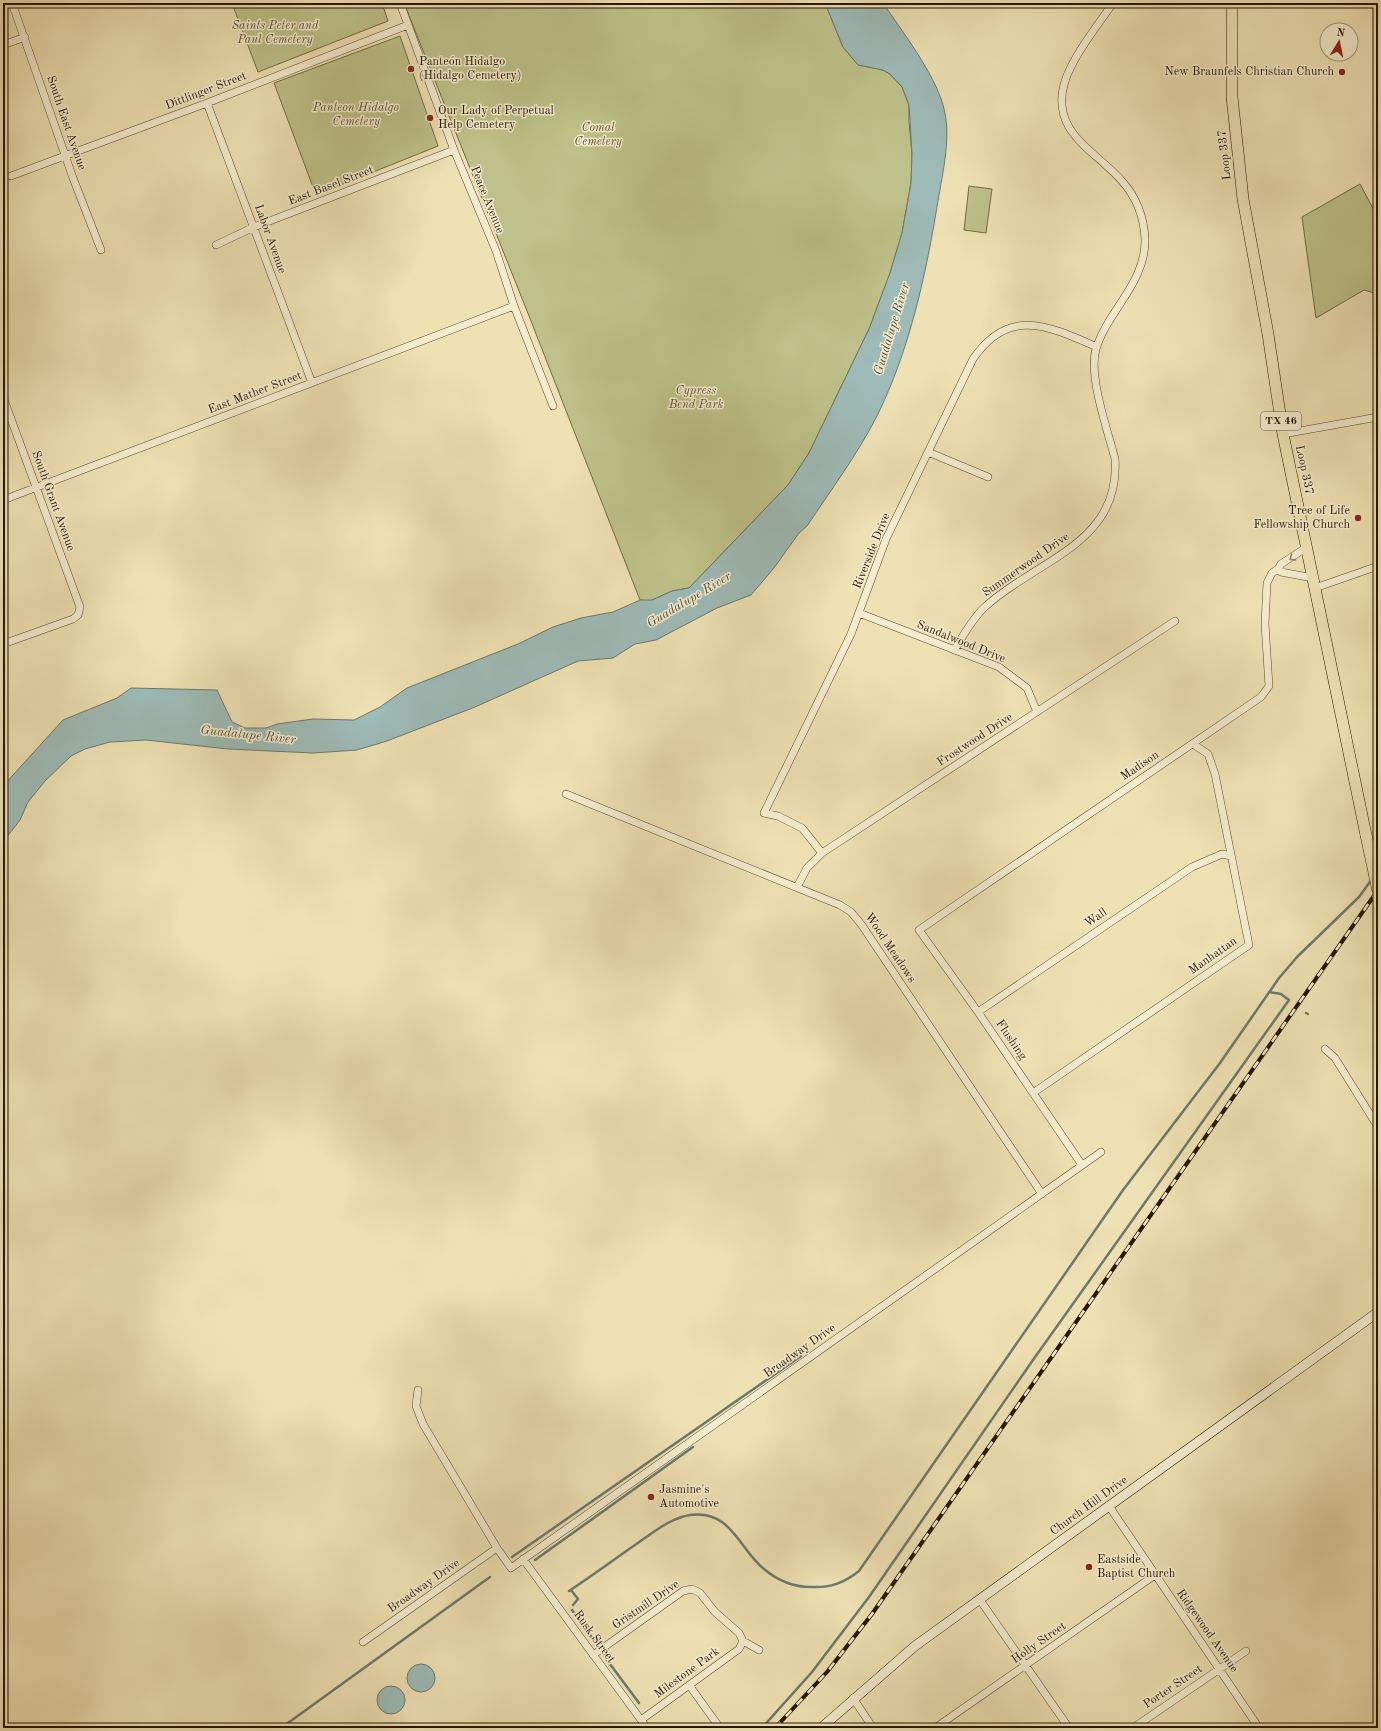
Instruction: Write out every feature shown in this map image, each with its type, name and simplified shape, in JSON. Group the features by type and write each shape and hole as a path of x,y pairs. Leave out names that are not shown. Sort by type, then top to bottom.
{"main road":[{"name":"Loop 337","path":"1232,3 1231,73 1238,165 1243,199 1268,334 1283,434 1378,891"}],"street":[{"name":"South East Avenue","path":"12,3 65,156 101,250"},
{"name":"Peace Avenue","path":"400,3 454,150 496,251 514,306 553,406"},
{"name":"Summerwood Drive","path":"954,650 985,606 1008,588 1063,555 1096,525 1105,509 1115,470 1114,459 1095,372 1097,347 1110,320 1132,285 1139,269 1145,241 1144,228 1136,201 1123,182 1087,150 1071,130 1066,119 1062,97 1069,72 1112,3"},
{"name":"Dittlinger Street","path":"11,176 208,103 408,25"},
{"path":"3,45 25,37"},
{"name":"Labor Avenue","path":"208,103 312,383"},
{"name":"East Basel Street","path":"216,245 254,227 454,150"},
{"name":"East Mather Street","path":"3,500 514,306"},
{"name":"Riverside Drive","path":"822,853 802,828 778,816 764,813 834,671 859,613 878,558 973,359 989,339 1000,331 1023,324 1055,329 1097,347"},
{"name":"South Grant Avenue","path":"3,397 80,604 79,613 73,620 3,644"},
{"path":"1283,434 1378,417"},
{"path":"928,452 988,476"},
{"name":"Madison","path":"919,930 1261,697 1267,690 1269,680 1265,624 1266,590 1269,577 1281,564 1307,547"},
{"path":"1278,569 1281,572 1314,583 1356,575 1378,566"},
{"name":"Sandalwood Drive","path":"859,613 999,667 1027,688 1037,712"},
{"name":"Frostwood Drive","path":"797,887 806,868 822,853 1176,621"},
{"name":"Manhattan","path":"1033,1093 1249,945 1212,762 1208,754 1192,744"},
{"name":"Wood Meadows","path":"566,794 649,829 840,904 857,918 1042,1194"},
{"name":"Wall","path":"978,1012 1192,867 1222,854 1231,856"},
{"name":"Flushing","path":"919,930 978,1012 1082,1165"},
{"path":"1325,1049 1335,1058 1378,1127"},
{"name":"Broadway Drive","path":"363,1642 497,1548 511,1568 1101,1152"},
{"name":"Church Hill Drive","path":"821,1728 853,1698 915,1646 1378,1312"},
{"path":"418,1390 416,1406 423,1424 497,1548"},
{"name":"Ridgewood Avenue","path":"1108,1506 1260,1728"},
{"name":"Rusk Street","path":"524,1559 647,1728"},
{"name":"Holly Street","path":"935,1728 1155,1575"},
{"name":"Gristmill Drive","path":"593,1655 683,1591 692,1589 700,1593 715,1612 739,1633 743,1641"},
{"path":"980,1600 1069,1728"},
{"path":"743,1641 759,1650"},
{"name":"Milestone Park","path":"641,1720 739,1649 743,1641"},
{"name":"Porter Street","path":"1133,1728 1246,1651"},
{"path":"689,1685 720,1728"},
{"path":"853,1698 873,1728"}],"green space":[{"name":"Saints Peter and Paul Cemetery","path":"232,3 382,3 388,21 258,72"},
{"path":"404,3 825,3 843,47 858,65 883,70 890,74 902,87 909,105 912,154 911,183 902,233 890,273 869,329 809,453 788,485 689,588 672,591 650,601 640,600 531,321"},
{"name":"Panteon Hidalgo Cemetery","path":"400,36 438,146 316,195 274,83"},
{"path":"1360,184 1378,218 1378,294 1364,290 1316,318 1302,217"},
{"path":"969,186 992,189 986,233 964,230"}],"water":[{"name":"Guadalupe River","path":"825,3 883,3 917,52 939,93 946,116 946,153 922,283 908,338 889,391 877,416 852,458 807,526 799,533 774,568 751,595 717,608 656,640 635,644 613,658 578,661 475,707 387,741 357,750 313,753 228,749 146,740 110,742 85,749 71,756 45,781 28,802 20,820 3,842 3,786 63,720 117,698 131,688 217,690 232,722 245,728 266,728 277,724 313,719 354,720 380,707 407,688 518,644 553,627 581,618 613,612 640,600 652,600 672,591 689,588 788,485 809,453 869,329 890,273 902,233 911,183 912,154 909,105 902,87 890,74 883,70 858,65 843,47"},
{"path":"421,1664 431,1668 435,1678 431,1688 421,1692 411,1688 407,1678 411,1668"},
{"path":"391,1686 401,1690 405,1700 401,1710 391,1714 381,1710 377,1700 381,1690"}],"waterway":[{"path":"569,1591 660,1528 674,1520 690,1515 704,1515 715,1518 725,1524 755,1561 780,1580 792,1584 805,1587 831,1586 848,1579 859,1571 1123,1190 1220,1063 1279,978 1297,957 1359,897 1372,879"},
{"path":"762,1728 812,1672 869,1597 1033,1360 1289,1000 1281,994 1269,992"},
{"path":"512,1557 801,1356"},
{"path":"535,1560 693,1447"},
{"path":"281,1728 490,1577"},
{"path":"571,1590 578,1599 573,1605"},
{"path":"572,1610 592,1638"},
{"path":"607,1660 639,1703"}],"railway":[{"path":"775,1728 827,1672 872,1614 1378,890"}],"place":[{"name":"Panteón Hidalgo (Hidalgo Cemetery)","path":"411,69"},
{"name":"New Braunfels Christian Church","path":"1342,72"},
{"name":"Our Lady of Perpetual Help Cemetery","path":"430,118"},
{"name":"Tree of Life Fellowship Church","path":"1358,518"},
{"name":"Jasmine's Automotive","path":"651,1497"},
{"name":"Eastside Baptist Church","path":"1089,1567"}],"park label":[{"name":"Comal Cemetery","path":"598,135"},
{"name":"Cypress Bend Park","path":"696,398"}]}
